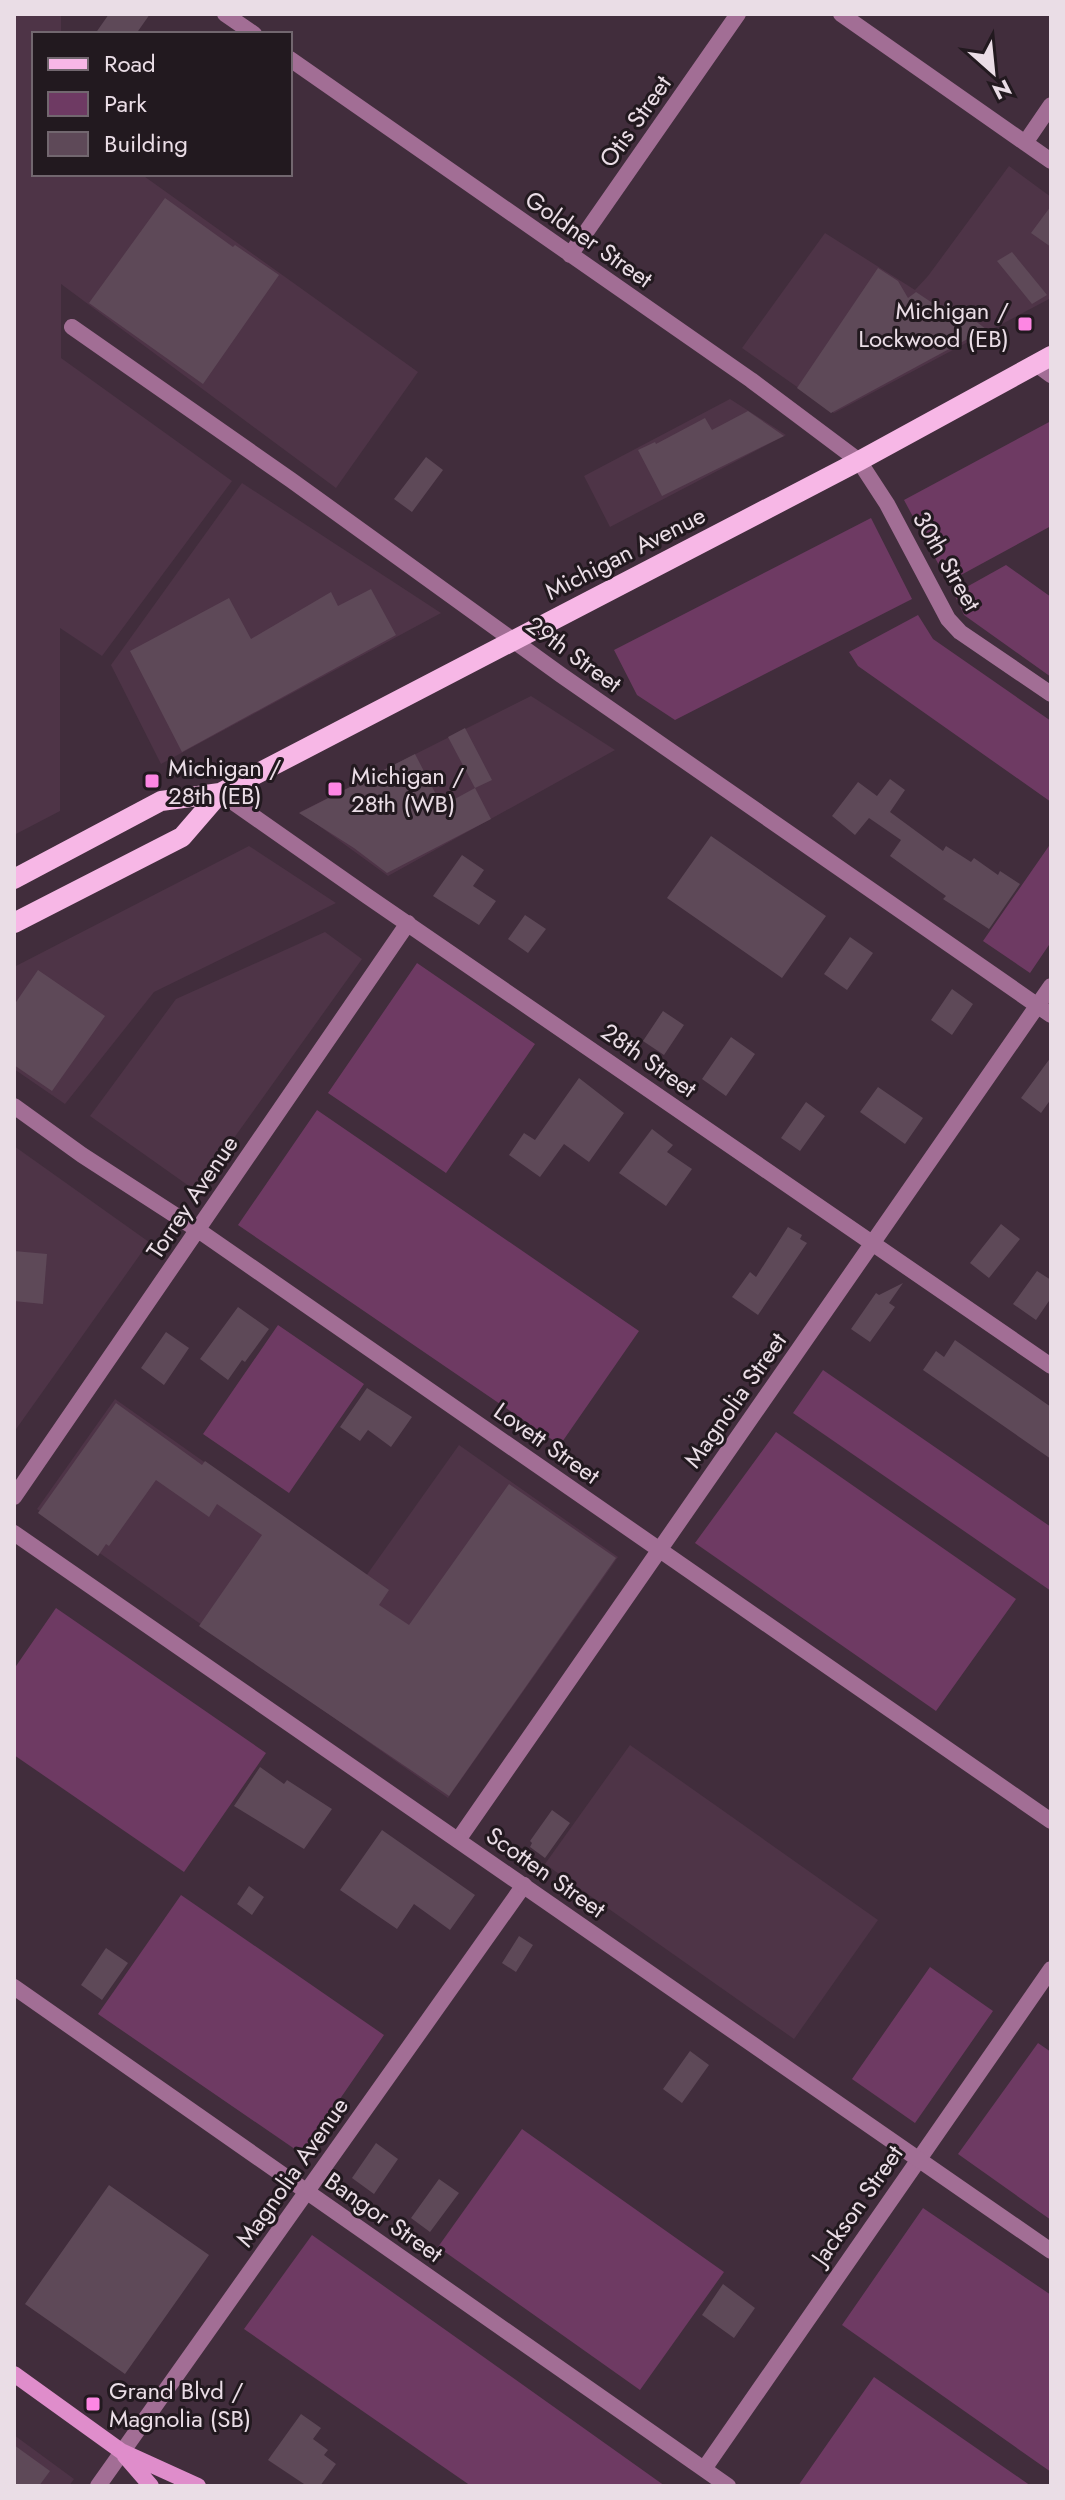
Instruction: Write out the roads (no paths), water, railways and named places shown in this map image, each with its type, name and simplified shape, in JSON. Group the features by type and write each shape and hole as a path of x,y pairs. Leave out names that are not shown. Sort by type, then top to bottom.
{"main road":[{"name":"Michigan Avenue","path":"14,879 161,801 220,793 1046,365"},
{"name":"Michigan Avenue","path":"14,923 182,837 220,793"},
{"path":"14,2374 121,2451 198,2486"},
{"path":"121,2451 151,2486"}],"street":[{"path":"225,14 251,32"},
{"name":"Otis Street","path":"570,255 738,14"},
{"path":"841,14 1051,161"},
{"name":"Goldner Street","path":"292,60 751,380 859,461"},
{"path":"1025,143 1051,105"},
{"name":"29th Street","path":"72,327 513,640 1044,1010"},
{"name":"30th Street","path":"859,461 887,504 948,619 960,632 1051,694"},
{"name":"28th Street","path":"220,793 1051,1366"},
{"name":"Torrey Avenue","path":"14,1497 408,923"},
{"name":"Magnolia Street","path":"458,1840 873,1244 1044,1010 1051,986"},
{"name":"Lovett Street","path":"14,1106 1051,1821"},
{"name":"Scotten Street","path":"14,1533 1051,2251"},
{"name":"Magnolia Avenue","path":"98,2486 524,1885"},
{"name":"Jackson Street","path":"704,2469 1051,1969"},
{"name":"Bangor Street","path":"14,1987 728,2486"}],"place":[{"name":"Michigan / Lockwood (EB)","path":"1025,324"},
{"name":"Michigan / 28th (EB)","path":"152,781"},
{"name":"Michigan / 28th (WB)","path":"335,789"},
{"name":"Grand Blvd / Magnolia (SB)","path":"93,2404"}]}
